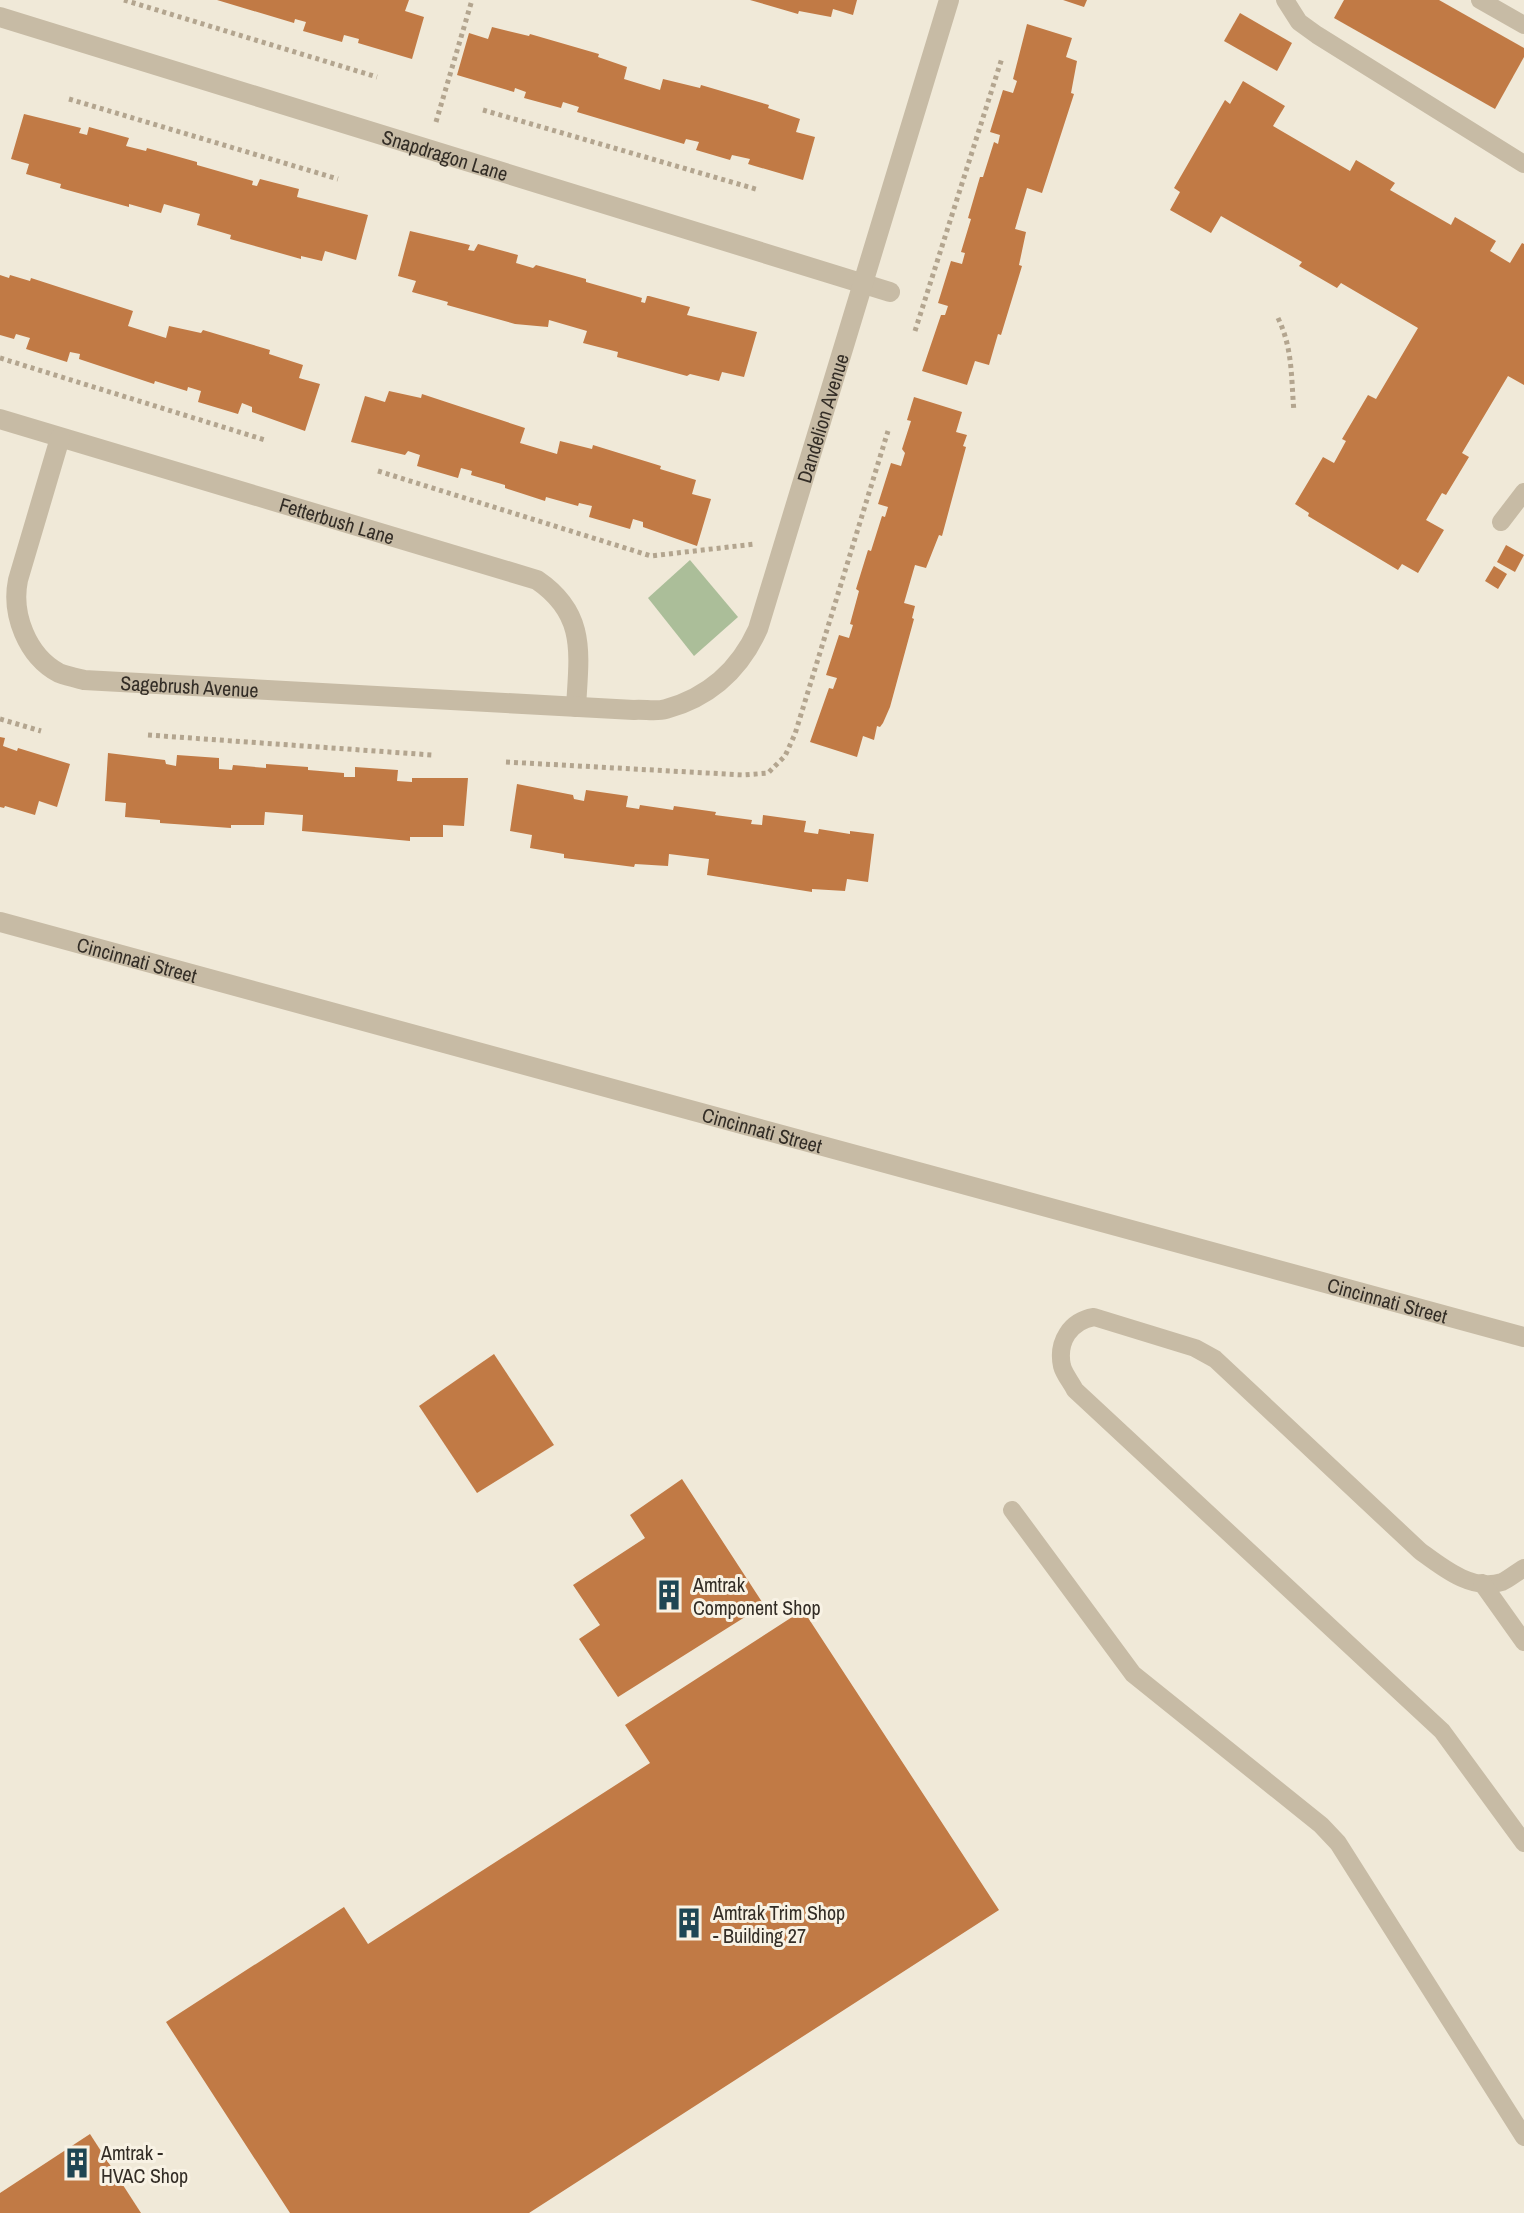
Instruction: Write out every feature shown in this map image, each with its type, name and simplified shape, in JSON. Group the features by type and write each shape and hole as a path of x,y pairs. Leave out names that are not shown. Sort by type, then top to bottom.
{"street":[{"name":"Dandelion Avenue","path":"576,707 665,709 706,692 720,682 739,662 753,640 949,0"},
{"name":"Snapdragon Lane","path":"0,17 890,292"},
{"name":"Fetterbush Lane","path":"0,419 537,580 561,599 579,637 576,707"},
{"name":"Sagebrush Avenue","path":"60,438 18,580 16,597 19,621 28,642 60,673 84,680 576,707"},
{"name":"Cincinnati Street","path":"0,922 1524,1337"}],"lane":[{"path":"1285,0 1299,22 1317,35 1524,164"},
{"path":"1480,0 1524,25"},
{"path":"1501,522 1524,492"},
{"path":"1524,1568 1502,1582 1482,1583 1454,1576 1420,1551 1215,1359 1195,1348 1094,1317 1081,1319 1066,1335 1061,1349 1062,1368 1075,1390 1442,1731 1524,1843"},
{"path":"1012,1510 1133,1674 1321,1825 1338,1843 1524,2137"},
{"path":"1482,1583 1524,1642"}],"path":[{"path":"124,0 377,77"},
{"path":"428,149 472,0"},
{"path":"915,331 1002,58"},
{"path":"69,99 338,179"},
{"path":"483,110 759,190"},
{"path":"1278,318 1294,371 1294,412"},
{"path":"0,358 265,440"},
{"path":"378,471 651,556 785,541"},
{"path":"0,719 41,731"},
{"path":"148,735 432,755"}],"green space":[{"path":"690,560 738,617 694,656 648,598"}],"building":[{"path":"217,0 409,0 405,11 424,17 412,59 358,43 359,39 344,35 342,42 303,31 306,22 295,19 294,23"},
{"path":"750,0 857,0 853,15 833,9 831,17 799,11 798,14"},
{"path":"1063,0 1087,0 1084,7"},
{"path":"1344,0 1439,0 1524,48 1524,57 1495,109 1334,18"},
{"path":"1240,13 1292,43 1277,71 1224,41"},
{"path":"1027,24 1072,38 1066,57 1077,61 1071,93 1074,94 1042,193 1027,188 1015,229 1026,232 1019,265 1022,266 1001,335 998,334 989,365 975,361 967,385 922,371 941,315 945,315 948,306 938,303 951,261 962,264 965,253 961,252 971,219 968,218 980,177 983,177 994,142 998,144 1000,135 990,132 1003,90 1013,93 1017,81 1013,79"},
{"path":"492,27 530,34 599,54 598,57 627,67 624,79 660,90 663,79 700,88 701,85 769,105 768,108 800,119 796,132 815,137 803,180 748,164 750,159 732,155 730,160 696,150 699,142 686,139 684,144 577,112 579,107 563,102 561,108 524,98 526,92 515,88 514,92 457,75 469,33 488,39"},
{"path":"1243,81 1285,106 1273,126 1350,171 1356,160 1395,183 1390,190 1451,225 1455,217 1496,241 1490,251 1510,263 1524,244 1524,385 1508,376 1462,453 1469,457 1446,495 1442,493 1426,520 1444,530 1418,573 1402,564 1398,570 1308,516 1309,513 1295,504 1323,457 1334,463 1346,441 1342,439 1368,395 1376,399 1418,328 1341,283 1337,288 1299,266 1302,262 1221,216 1211,233 1170,210 1180,192 1174,188 1225,100 1230,104"},
{"path":"24,114 81,128 79,133 87,135 89,127 129,138 126,146 146,151 147,148 197,162 197,165 253,181 252,185 257,186 260,179 299,189 297,197 368,215 356,260 325,251 322,261 301,256 301,259 230,239 231,235 197,225 200,214 164,204 161,213 129,204 129,207 60,188 61,184 26,174 29,164 11,159"},
{"path":"410,231 470,245 468,250 474,251 478,244 518,255 516,263 533,268 536,265 586,279 586,282 642,298 641,302 645,303 649,296 690,307 687,315 757,332 744,377 722,372 719,381 690,374 687,376 617,357 618,352 583,343 587,331 549,320 548,327 515,324 412,292 416,281 398,276"},
{"path":"0,275 30,281 31,278 133,311 128,326 166,338 169,326 201,333 203,330 270,350 269,354 303,365 299,378 320,384 305,431 252,412 252,407 242,403 238,414 198,402 201,391 188,387 187,391 155,381 154,384 79,359 80,354 70,352 67,362 26,349 30,338 16,334 14,339 0,335"},
{"path":"389,391 421,398 422,394 525,428 520,443 557,454 560,441 592,449 593,445 696,480 692,494 711,499 697,546 643,527 643,522 633,519 630,529 589,517 592,506 579,503 578,506 546,497 545,501 471,475 472,471 461,468 458,478 417,466 420,455 408,451 405,455 351,442 365,396 385,402"},
{"path":"914,397 962,412 956,432 967,435 963,446 966,447 942,536 939,535 926,568 915,565 904,603 915,606 914,619 890,707 883,723 877,726 874,740 863,736 857,757 810,742 829,688 833,689 837,678 826,675 839,635 849,638 859,591 856,589 868,550 871,551 888,507 878,504 891,463 901,466 905,453 902,449 911,421 907,420"},
{"path":"1506,545 1524,555 1515,572 1497,562"},
{"path":"1494,566 1507,574 1498,589 1485,581"},
{"path":"0,737 5,738 3,746 70,764 57,807 39,801 35,815 0,807"},
{"path":"108,753 165,760 166,764 176,766 177,755 219,758 219,769 232,770 233,765 266,768 266,764 308,767 308,770 355,777 355,767 398,770 397,781 468,778 464,826 443,825 443,837 410,837 410,841 302,831 303,815 265,812 264,825 231,825 231,828 125,817 126,803 105,801"},
{"path":"517,784 573,795 574,799 584,801 586,790 628,796 626,807 639,809 640,805 673,810 674,806 716,812 715,815 752,820 751,824 762,825 763,815 806,821 804,832 818,834 819,829 874,834 868,882 847,879 845,891 812,889 812,892 707,875 709,859 669,854 668,866 635,864 634,867 564,858 564,854 530,848 532,835 510,831"},
{"path":"494,1354 554,1445 477,1493 419,1406"},
{"name":"Amtrak Component Shop","path":"682,1479 764,1605 618,1697 579,1639 600,1625 573,1585 645,1538 630,1515"},
{"name":"Amtrak Trim Shop - Building 27","path":"803,1610 999,1910 529,2213 290,2213 166,2022 344,1907 368,1944 650,1763 625,1725"},
{"name":"Amtrak - HVAC Shop","path":"90,2134 141,2213 0,2213 0,2193"}],"place":[{"name":"Amtrak Component Shop","path":"669,1595"},
{"name":"Amtrak Trim Shop - Building 27","path":"689,1923"},
{"name":"Amtrak - HVAC Shop","path":"77,2163"}]}
